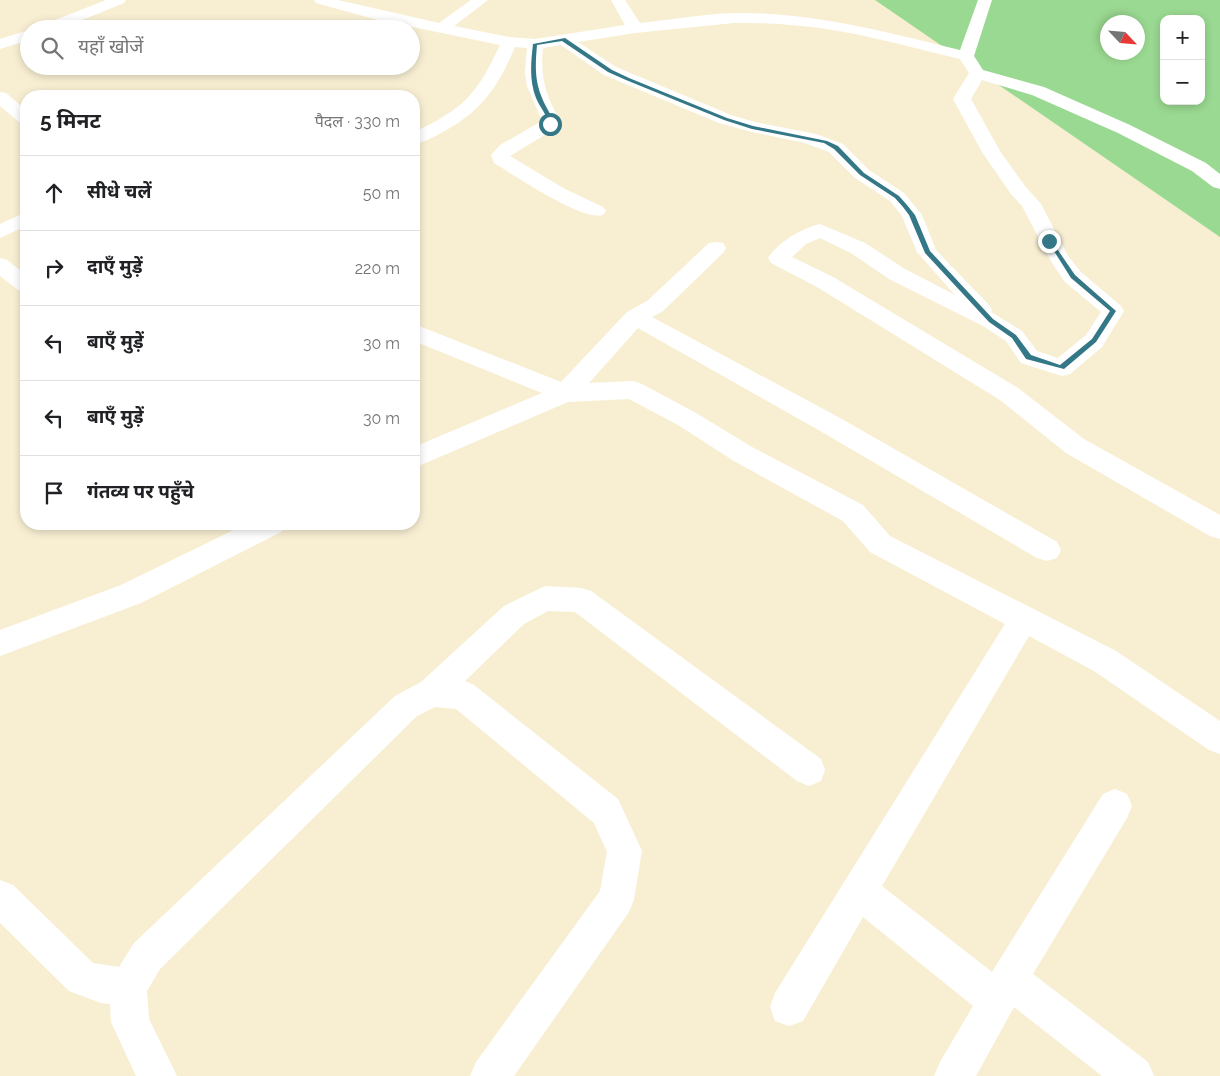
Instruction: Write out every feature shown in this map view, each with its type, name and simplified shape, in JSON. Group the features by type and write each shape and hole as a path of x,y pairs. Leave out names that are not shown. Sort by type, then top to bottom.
{"street":[{"path":"69,20 119,0"},
{"path":"443,27 481,0"},
{"path":"618,0 635,28"},
{"path":"984,0 962,99 975,120 980,134 1018,190 1031,204 1049,241 1073,277 1113,311 1094,341 1062,368 1029,357 1014,336 991,321 897,274 858,248 820,230 799,240 778,258 894,323 933,350 1009,394 1075,446 1220,528"},
{"path":"327,1 374,14 406,20"},
{"path":"420,23 509,42 535,44 635,28 734,18 792,20 881,35 971,65 1038,91 1124,129 1199,167 1220,183"},
{"path":"0,44 20,38"},
{"path":"563,39 610,71 725,119 752,127 810,138 836,148 862,174 897,197 912,215 927,252 991,321"},
{"path":"420,136 469,108 487,88 509,42"},
{"path":"535,44 533,64 535,86 539,99 551,120 550,124 506,149 500,155 501,158 558,193 596,211"},
{"path":"0,97 20,114"},
{"path":"0,232 20,221"},
{"path":"565,393 635,317 655,306 716,248"},
{"path":"0,265 20,280"},
{"path":"635,317 831,425 1047,550"},
{"path":"420,334 565,393"},
{"path":"420,455 565,393 632,390 687,419 743,454 853,513 880,544 1105,661 1220,739"},
{"path":"0,643 131,594 259,530"},
{"path":"157,1076 130,1022 128,987 147,956 406,706 432,692 514,615 545,598 581,600 809,770"},
{"path":"789,1007 1024,619"},
{"path":"432,692 463,695 606,811 624,851 616,899 490,1076"},
{"path":"954,1076 1002,990 1115,806"},
{"path":"859,891 1002,990 1134,1076"},
{"path":"0,898 82,978 101,984 128,987"}],"green space":[{"path":"875,0 1220,0 1220,237"}],"route":[{"path":"550,124 551,120 539,99 535,86 533,64 535,44 563,39 610,71 725,119 752,127 826,142 846,156 862,174 897,197 912,215 927,252 991,321 1014,336 1029,357 1062,368 1094,341 1113,311 1073,277 1049,241"}]}
